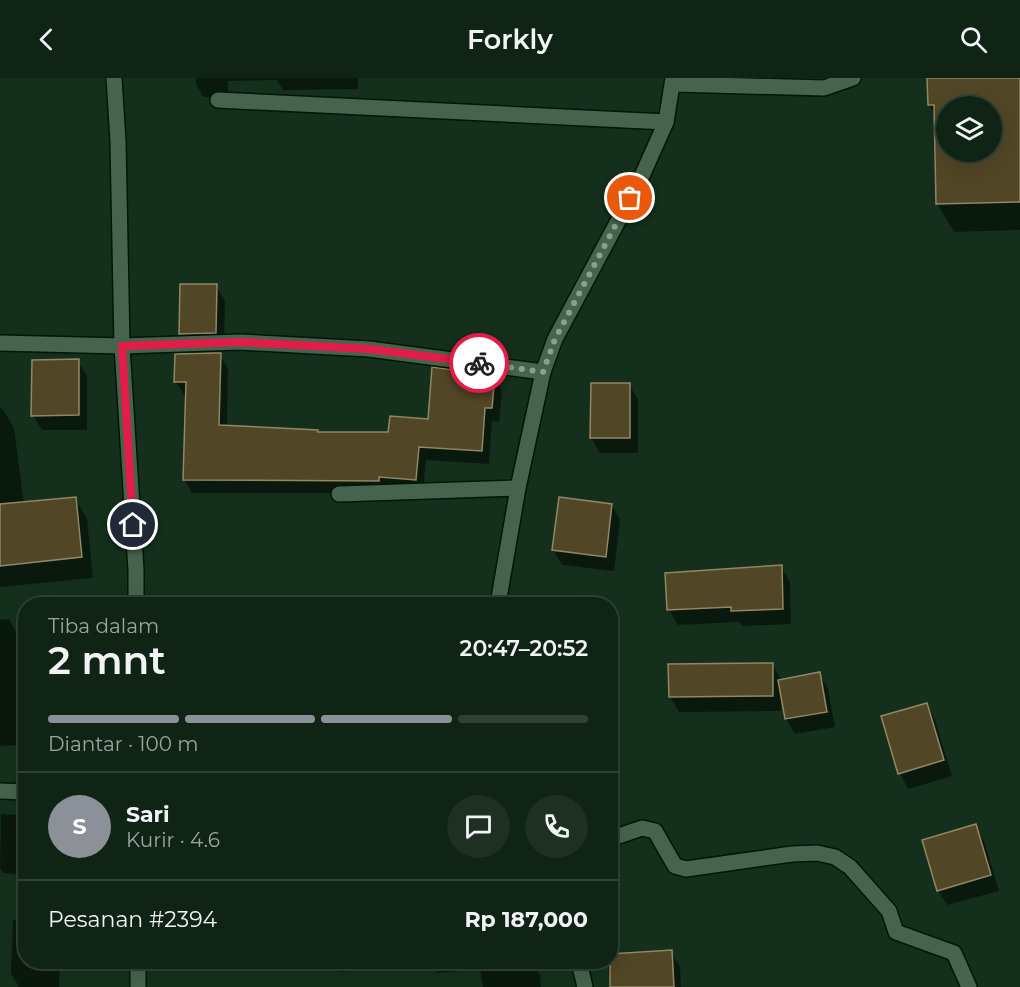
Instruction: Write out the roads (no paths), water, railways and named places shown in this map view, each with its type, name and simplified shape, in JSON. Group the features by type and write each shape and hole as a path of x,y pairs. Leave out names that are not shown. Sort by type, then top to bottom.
{"street":[{"path":"114,78 118,141 122,346 136,597"},
{"path":"499,597 518,488 543,372 555,339 641,178 666,122 673,81 824,88 853,78"},
{"path":"218,100 666,122"},
{"path":"0,343 122,346 240,342 369,349 543,372"},
{"path":"339,494 518,488"},
{"path":"0,791 18,792"},
{"path":"618,836 642,828 655,831 675,866 686,869 792,854 817,853 835,857 850,867 889,911 896,932 954,953 969,987"},
{"path":"138,969 138,987"},
{"path":"581,969 585,987"}]}
